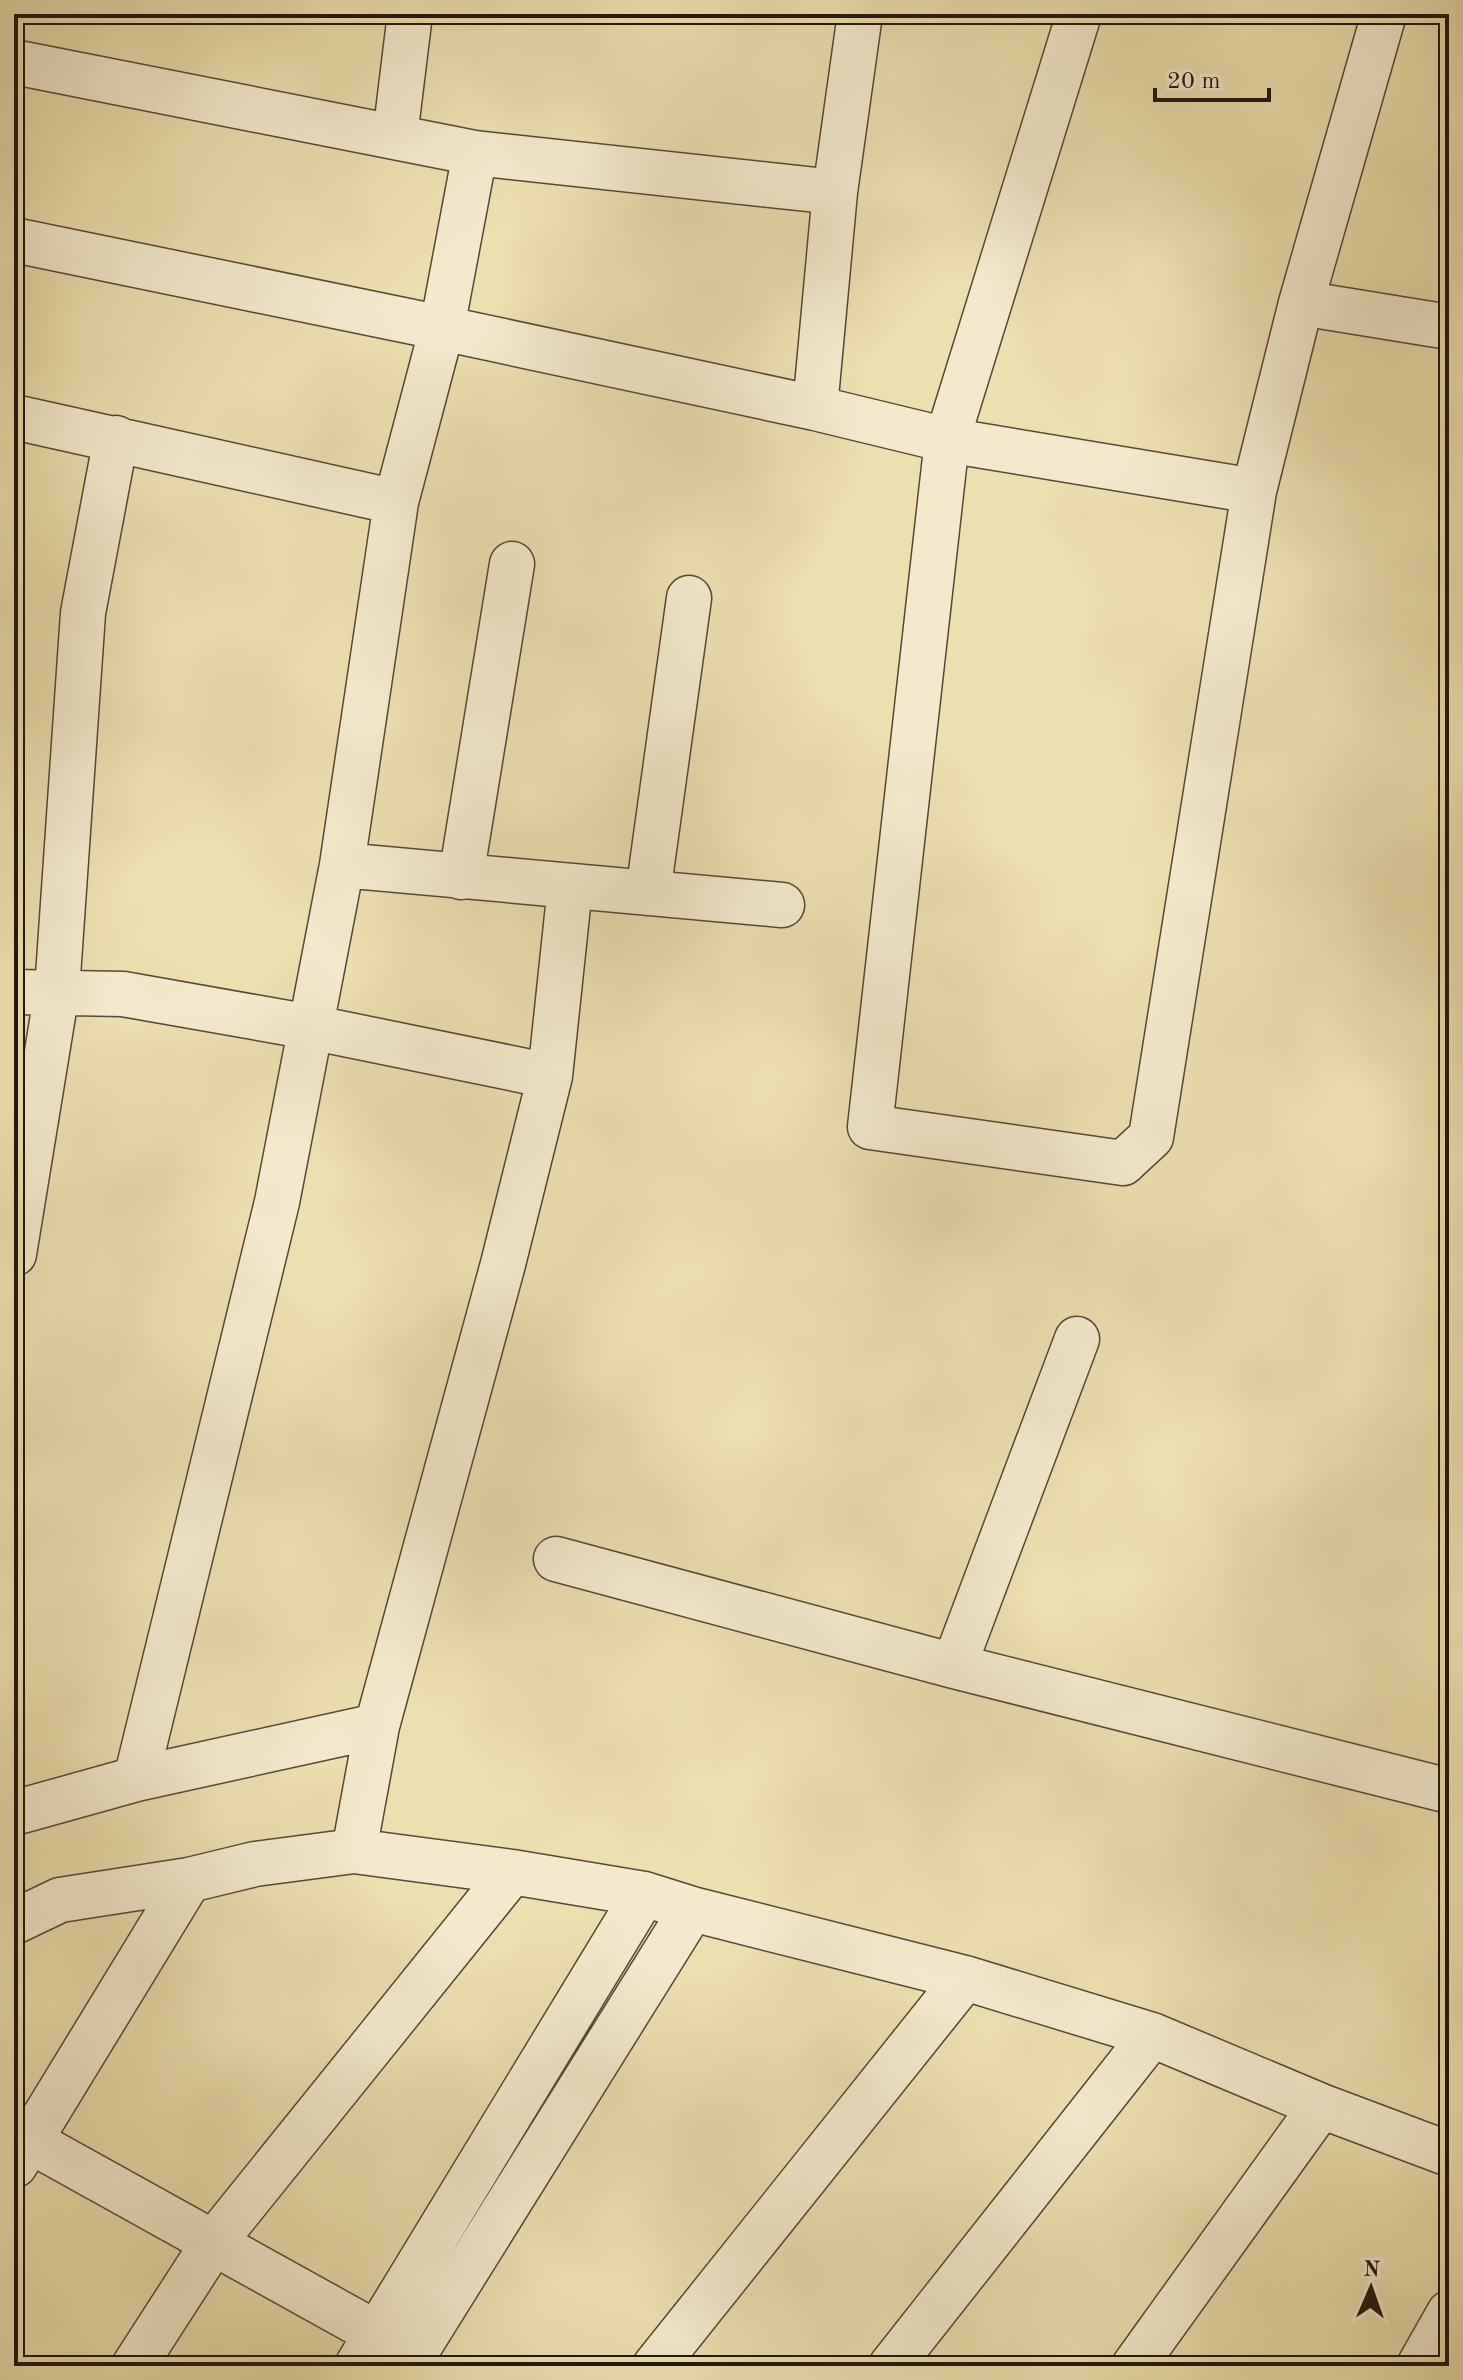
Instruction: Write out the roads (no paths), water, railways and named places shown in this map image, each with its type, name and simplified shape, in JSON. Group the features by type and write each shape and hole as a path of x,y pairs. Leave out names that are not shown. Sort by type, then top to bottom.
{"street":[{"path":"395,136 410,14"},
{"path":"815,408 835,192 860,14"},
{"path":"1079,14 947,440 870,1127 1123,1163 1151,1137 1254,491 1301,303 1384,14"},
{"path":"14,62 475,153 835,192"},
{"path":"136,1779 277,1202 342,865 396,502 442,328 475,153"},
{"path":"14,240 442,328 815,408 947,440 1254,491"},
{"path":"1301,303 1449,327"},
{"path":"14,417 396,502"},
{"path":"14,1254 57,991 83,613 116,438"},
{"path":"461,877 512,564"},
{"path":"648,893 689,598"},
{"path":"342,865 782,905"},
{"path":"354,1851 377,1726 503,1264 550,1076 570,887"},
{"path":"14,992 123,994 310,1027 550,1076"},
{"path":"954,1666 1077,1339"},
{"path":"556,1559 954,1666 1449,1791"},
{"path":"14,1813 136,1779 377,1726"},
{"path":"14,1922 60,1900 189,1880 255,1864 354,1851 512,1872 644,1894 965,1978 1152,2035 1321,2106 1449,2154"},
{"path":"134,2366 214,2242 512,1872"},
{"path":"189,1880 19,2147 214,2242 367,2350 419,2362 692,1909"},
{"path":"367,2350 644,1894"},
{"path":"655,2366 965,1978"},
{"path":"891,2366 1152,2035"},
{"path":"1134,2366 1321,2106"},
{"path":"1419,2366 1449,2313"}]}
